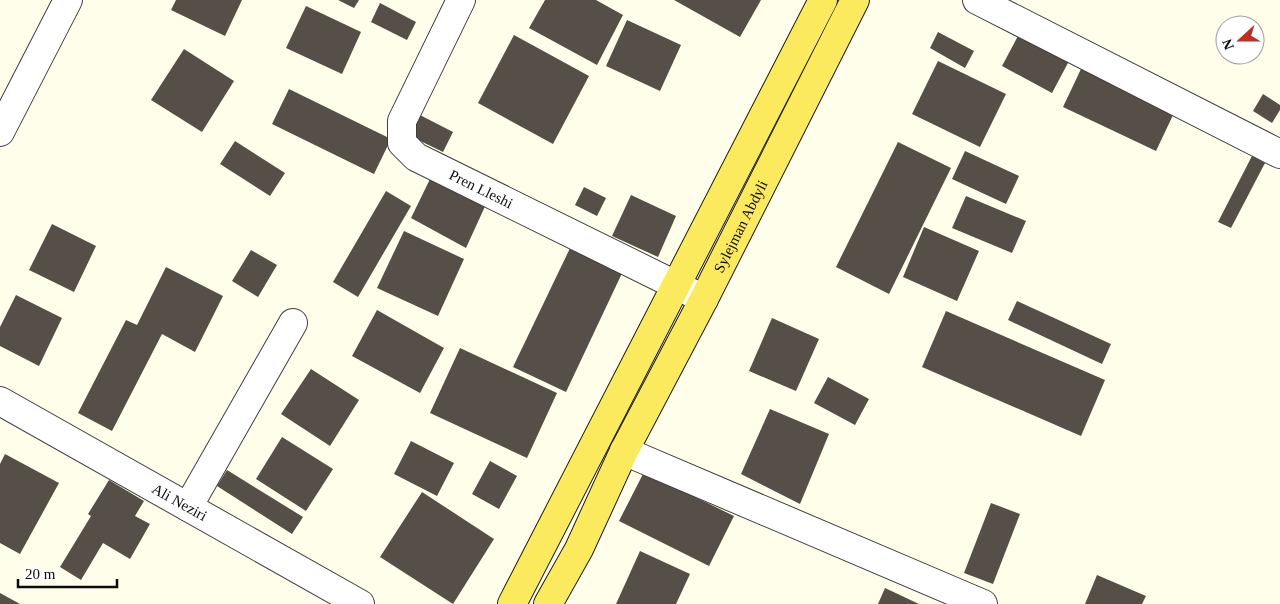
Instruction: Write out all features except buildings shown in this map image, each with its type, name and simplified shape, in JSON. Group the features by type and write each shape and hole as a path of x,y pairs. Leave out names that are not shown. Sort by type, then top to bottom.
{"main road":[{"path":"512,604 823,0"},
{"name":"Sylejman Abdyli","path":"548,604 579,549 624,451 704,299 855,0"}],"street":[{"path":"0,132 68,0"},
{"name":"Pren Lleshi","path":"461,0 402,121 402,143 416,156 704,299"},
{"path":"977,0 1280,154"},
{"path":"188,507 293,323"},
{"name":"Ali Neziri","path":"0,401 360,604"},
{"path":"624,451 983,604"}]}
